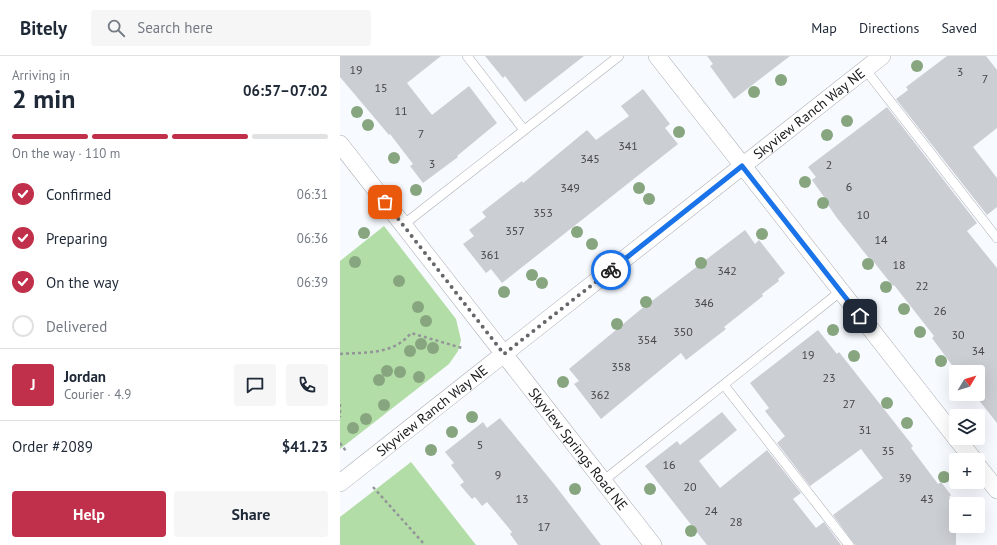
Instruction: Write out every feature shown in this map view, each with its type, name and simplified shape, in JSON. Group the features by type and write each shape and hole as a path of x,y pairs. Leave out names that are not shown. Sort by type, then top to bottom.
{"street":[{"path":"657,56 949,429"},
{"name":"Skyview Ranch Way NE","path":"340,483 882,56"},
{"name":"Skyview Springs Road NE","path":"340,144 653,545"},
{"path":"962,445 968,453"},
{"path":"985,475 997,490"}],"lane":[{"path":"467,56 524,130"},
{"path":"403,225 619,56"},
{"path":"865,69 997,238"},
{"path":"603,481 724,386 841,291"},
{"path":"724,386 849,545"}],"path":[{"path":"340,354 394,348 404,342 411,333 462,348"},
{"path":"340,404 340,417"},
{"path":"340,444 346,451"},
{"path":"373,487 425,545"}],"green space":[{"path":"384,226 456,319 461,340 458,351 449,364 340,449 340,261"},
{"path":"411,462 476,545 340,545 340,517"}],"building":[{"path":"340,56 441,56 407,83 432,115 469,86 497,123 457,156 458,157 423,183 410,166 413,164 390,134 389,135 340,77"},
{"path":"485,56 584,56 525,102 505,76 503,78"},
{"path":"707,56 790,56 734,99 710,66 713,64"},
{"path":"947,56 986,56 997,70 997,128 973,147 997,178 997,207 987,215 896,99 908,90 906,87"},
{"path":"643,89 670,124 665,128 678,144 502,283 491,269 486,273 463,244 474,236 469,230 486,217 482,212 522,181 523,183 587,130 596,140 629,116 621,106"},
{"path":"887,107 977,223 967,231 997,268 997,423 980,401 985,401 985,365 952,365 932,338 934,336 894,285 893,286 873,261 872,262 837,218 812,180 816,177 808,167"},
{"path":"745,230 755,244 759,240 785,273 778,279 779,281 762,294 763,296 724,327 726,329 686,360 681,353 601,419 574,384 579,381 569,369 640,310"},
{"path":"818,330 837,354 839,352 913,446 911,448 938,484 941,482 951,495 949,497 949,533 956,533 956,545 855,545 833,515 883,478 861,449 810,486 777,443 785,436 765,411 769,408 750,383"},
{"path":"722,412 737,430 699,461 720,488 767,450 801,493 793,499 816,528 824,522 841,545 707,545 645,466 677,441 680,445"},
{"path":"500,418 601,545 518,545 510,534 512,532 487,502 482,506 475,497 472,499 460,485 464,482 451,465 454,463 445,452 483,422 487,428"}],"way so far":[{"path":"385,202 504,354 611,270"}],"route":[{"path":"611,270 742,166 860,316"}]}
